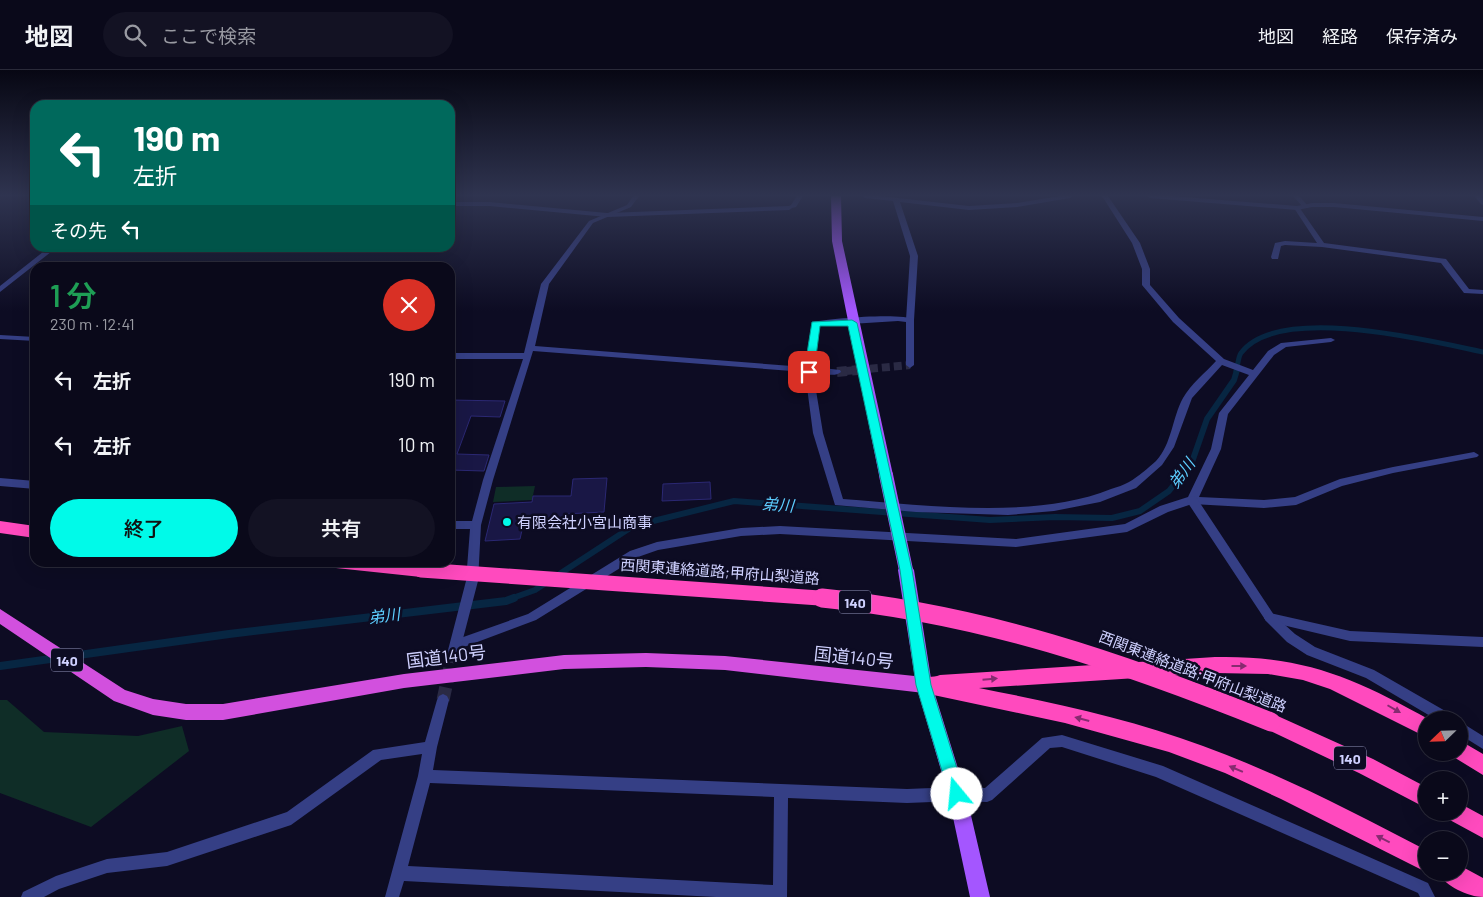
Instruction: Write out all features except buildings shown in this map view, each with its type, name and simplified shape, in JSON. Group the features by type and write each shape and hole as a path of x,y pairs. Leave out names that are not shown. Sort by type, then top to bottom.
{"highway":[{"path":"0,527 30,531"},
{"name":"西関東連絡道路;甲府山梨道路","path":"389,567 780,594 852,601 931,613 1005,629 1087,652 1174,682 1272,722 1366,766 1418,794"},
{"name":"国道140号","path":"7,620 120,696 153,707 186,712 224,712 404,681 564,662 646,660 725,663 924,685"},
{"path":"924,685 1029,675 1258,666 1301,671 1344,684 1418,723"},
{"path":"924,685 1045,709 1128,731 1202,755 1292,793 1418,857"},
{"path":"1468,755 1483,765"},
{"path":"1468,819 1483,827"},
{"path":"1466,881 1483,890"}],"main road":[{"path":"837,235 852,323 906,570 924,685 957,794 980,897"}],"street":[{"path":"582,235 545,284 529,352 488,480 476,525 472,581 454,650 532,617 634,554 657,546 740,532 780,530 1016,543 1127,528 1164,509 1192,500 1264,504 1296,500 1340,483 1393,470 1474,455"},
{"path":"907,235 914,256 910,320 910,365"},
{"path":"1131,235 1136,242 1146,269 1146,285 1176,320 1222,361 1254,374"},
{"path":"1315,235 1322,245"},
{"path":"1275,257 1278,246 1285,242 1443,261 1467,291 1483,292"},
{"path":"35,262 47,252"},
{"path":"0,290 30,266"},
{"path":"910,320 890,318 852,323 815,324 809,372 818,433 839,502 991,511 1087,503 1112,496 1139,481 1159,464 1168,449 1188,397 1222,361"},
{"path":"0,337 30,340"},
{"path":"1192,500 1216,449 1224,413 1271,353 1284,345 1331,340"},
{"path":"455,356 529,352 809,372 837,372"},
{"path":"0,482 30,485"},
{"path":"1192,500 1270,618 1291,638 1311,651 1370,674 1434,711"},
{"path":"455,525 476,525"},
{"path":"1270,618 1350,636 1483,642"},
{"path":"392,897 425,776 430,747 443,700"},
{"path":"1468,732 1483,742"},
{"path":"425,776 907,796 987,795 1048,742 1062,741 1158,771 1437,897"},
{"path":"28,897 56,882 107,866 167,859 291,818 378,754 430,747"},
{"path":"399,874 780,895 781,791"}],"green space":[{"path":"535,486 532,500 493,502 496,487"},
{"path":"0,700 7,700 44,732 138,736 182,726 189,751 91,827 0,793"}],"waterway":[{"name":"弟川","path":"1236,371 1241,353 1260,338 1287,330 1320,328 1393,334 1483,352"},
{"name":"弟川","path":"510,599 535,590 633,526 734,501 990,520 1055,517 1112,518 1140,511 1169,491 1192,462 1207,419 1234,380 1237,370"},
{"name":"弟川","path":"0,666 229,634 506,601 514,598"}],"tunnel":[{"path":"846,371 910,365"},
{"path":"837,372 859,370"},
{"path":"443,700 453,654"}],"place":[{"name":"有限会社小宮山商事","path":"507,522"}],"route":[{"path":"809,372 815,324 852,323 906,570 924,685 957,794"}]}
